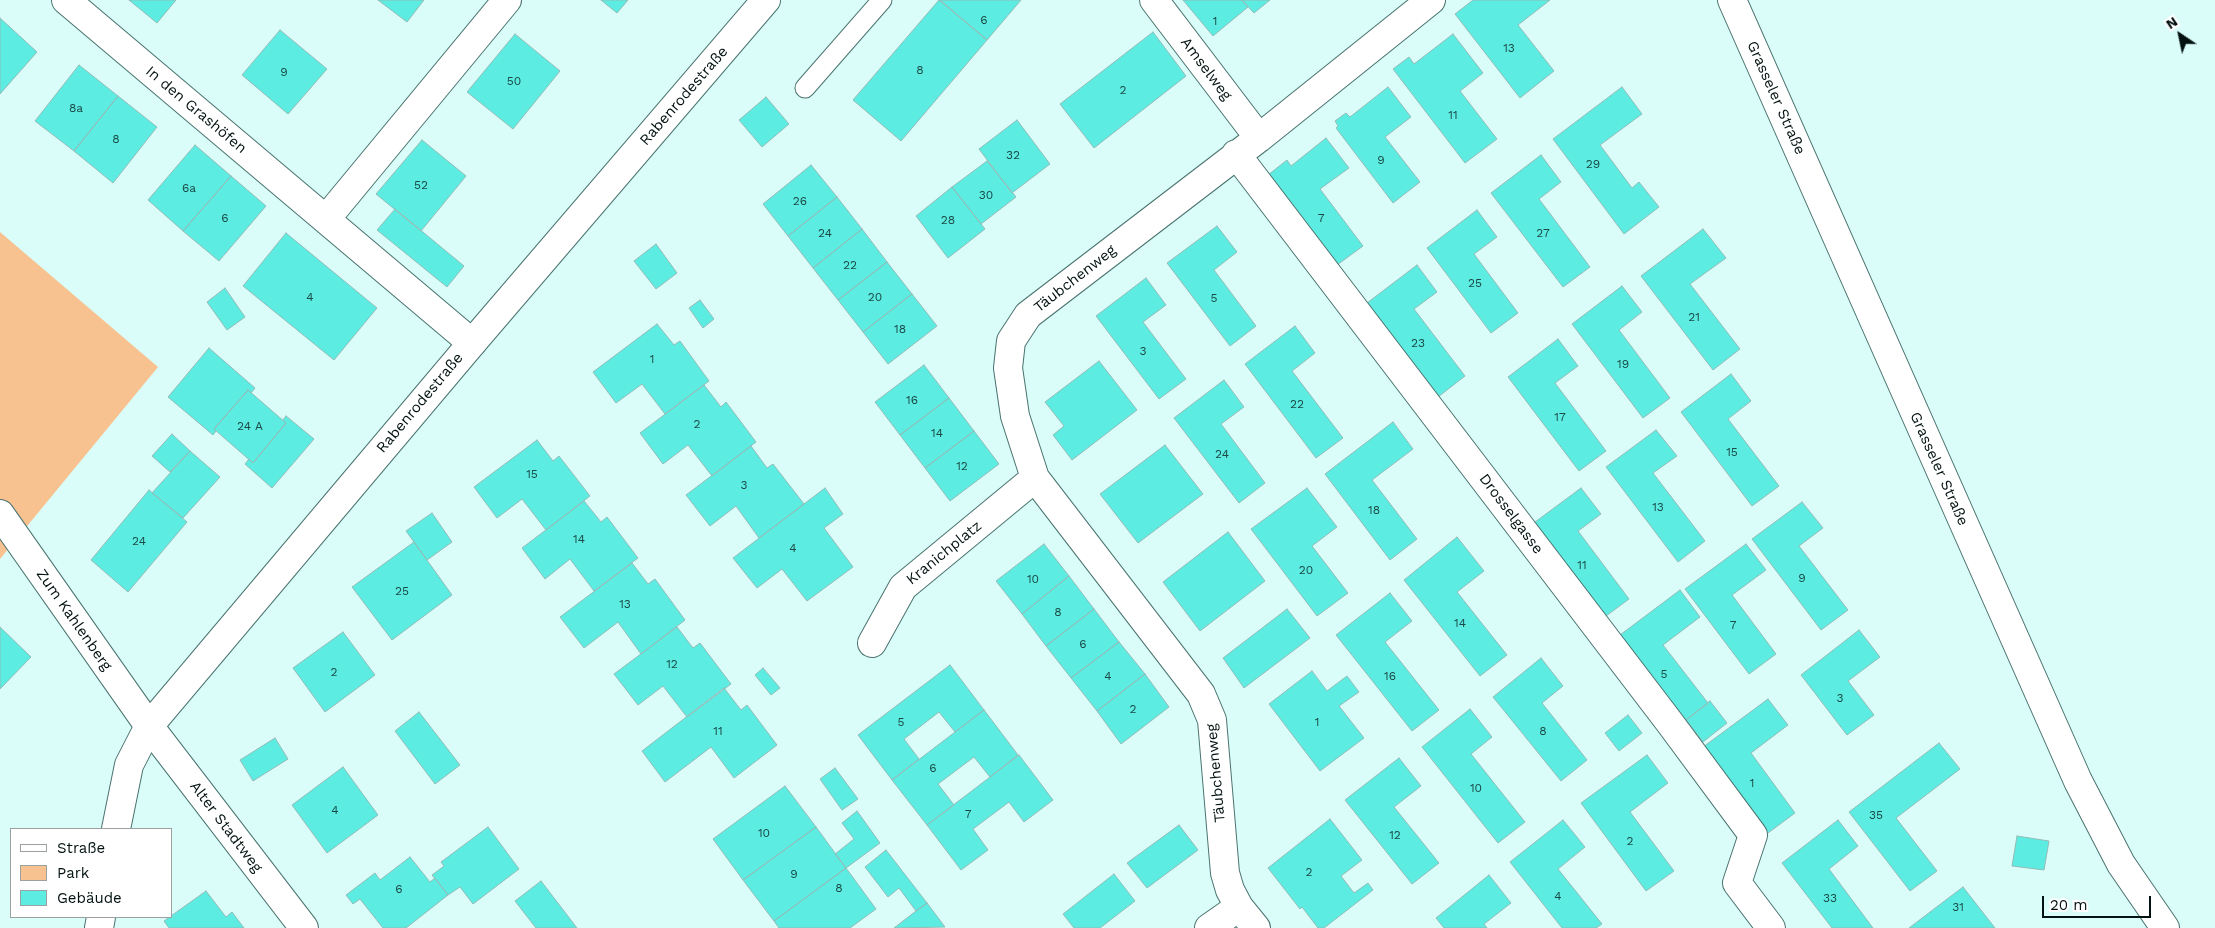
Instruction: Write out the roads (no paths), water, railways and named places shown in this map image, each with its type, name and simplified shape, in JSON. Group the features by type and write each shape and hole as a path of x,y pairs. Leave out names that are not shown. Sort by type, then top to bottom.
{"street":[{"name":"In den Grashöfen","path":"66,0 472,342"},
{"path":"326,220 507,0"},
{"name":"Rabenrodestraße","path":"116,828 129,766 149,726 472,342 766,0"},
{"name":"Amselweg","path":"1154,0 1258,138"},
{"name":"Täubchenweg","path":"1256,928 1239,907 1230,890 1225,873 1212,720 1201,694 1035,478 1015,416 1008,368 1011,341 1028,315 1258,138 1431,0"},
{"name":"Grasseler Straße","path":"1732,0 2078,781 2121,864 2165,928"},
{"name":"Drosselgasse","path":"1236,154 1670,723 1753,835 1737,884 1771,928"},
{"name":"Kranichplatz","path":"872,643 903,587 1035,478"},
{"name":"Zum Kahlenberg","path":"0,514 149,726"},
{"name":"Alter Stadtweg","path":"149,726 304,928"},
{"path":"1209,928 1239,907"}],"lane":[{"path":"805,88 882,0"}]}
